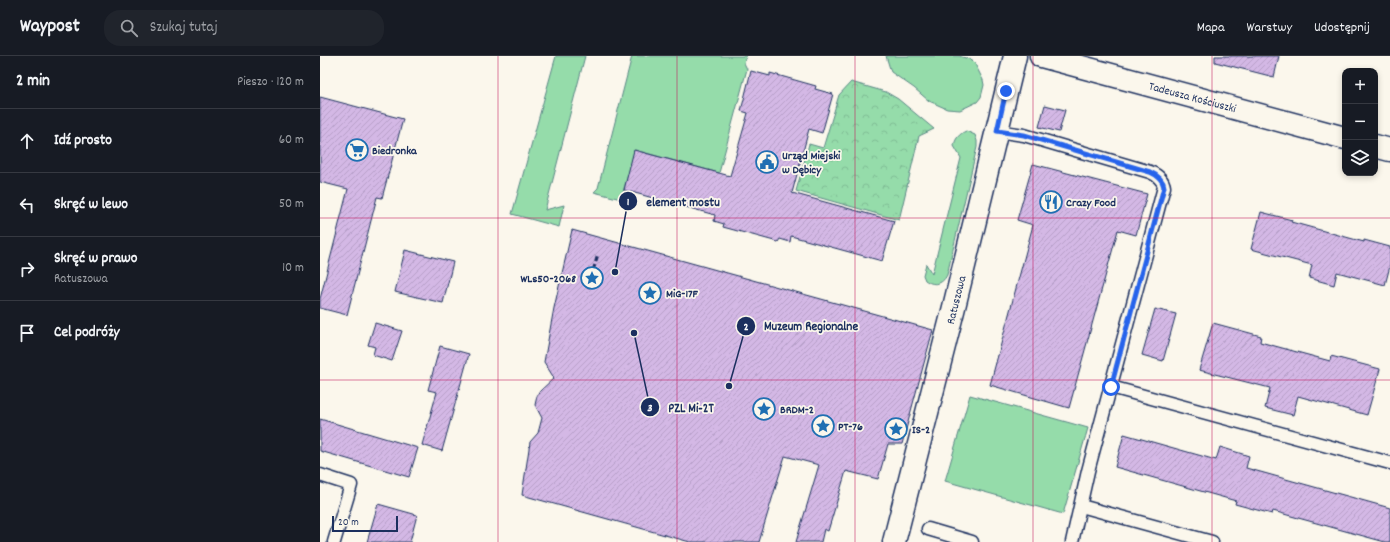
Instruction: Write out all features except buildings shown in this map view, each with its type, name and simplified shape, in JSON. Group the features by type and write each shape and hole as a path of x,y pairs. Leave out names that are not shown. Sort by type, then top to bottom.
{"street":[{"name":"Ratuszowa","path":"894,542 954,307 1015,56"},
{"name":"Tadeusza Kościuszki","path":"1041,56 1342,137"},
{"path":"1378,147 1390,150"}],"lane":[{"path":"997,131 1024,135 1150,172 1164,182 1164,187 1088,472 1072,542"},
{"path":"1111,387 1390,464"},
{"path":"320,475 351,484 334,542"},
{"path":"1081,506 1212,542"},
{"path":"928,529 972,542"}],"green space":[{"path":"556,56 585,56 545,210 564,205 559,227 512,214"},
{"path":"632,56 746,56 744,63 747,69 719,173 635,150 621,199 594,192 598,188"},
{"path":"886,56 959,56 969,59 974,62 983,80 984,85 981,97 977,102 960,110 947,109 929,101 914,88 891,72"},
{"path":"851,82 886,92 898,99 934,129 919,136 899,220 796,191 809,144 823,148 839,95"},
{"path":"966,131 975,135 977,147 947,275 943,281 934,284 925,280 923,275 926,264 932,274 961,158 954,146 959,135"},
{"path":"970,395 1088,428 1063,514 945,481"}],"railway":[{"path":"588,288 598,254"}],"place":[{"name":"Biedronka","path":"357,150"},
{"name":"Urząd Miejski w Dębicy","path":"767,162"},
{"name":"Crazy Food","path":"1051,202"},
{"name":"element mostu","path":"615,272"},
{"name":"WLs50-2068","path":"592,278"},
{"name":"MiG-17F","path":"650,293"},
{"name":"PZL Mi-2T","path":"634,333"},
{"name":"Muzeum Regionalne","path":"729,386"},
{"name":"BRDM-2","path":"764,409"},
{"name":"PT-76","path":"823,426"},
{"name":"IS-2","path":"896,429"}],"route":[{"path":"1006,91 997,131 1024,135 1150,172 1155,174 1164,182 1164,187 1111,387"}]}
